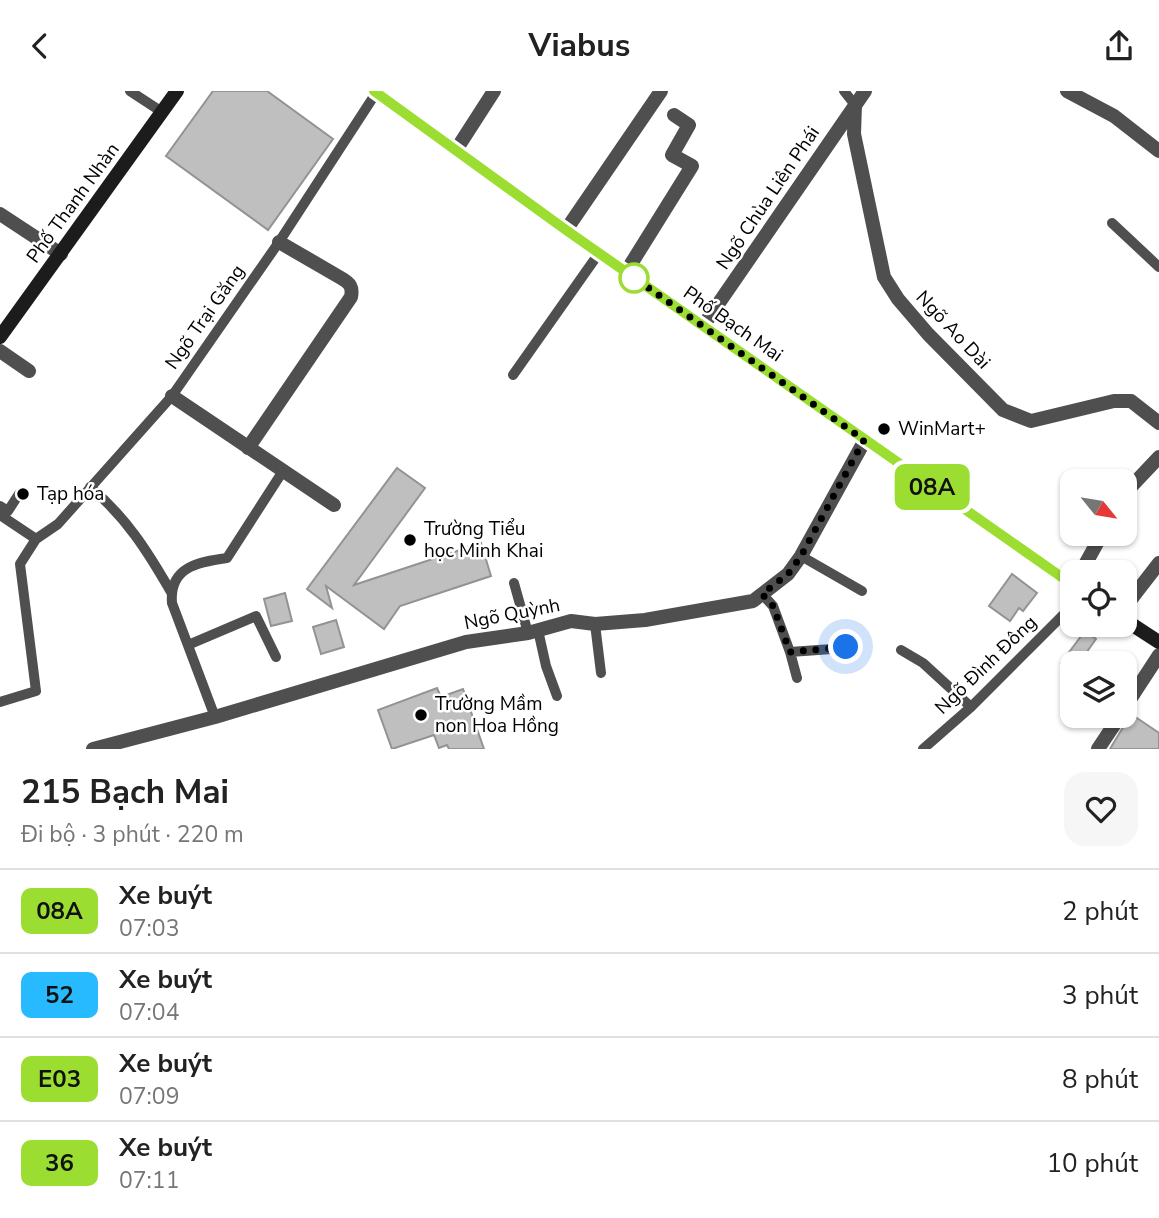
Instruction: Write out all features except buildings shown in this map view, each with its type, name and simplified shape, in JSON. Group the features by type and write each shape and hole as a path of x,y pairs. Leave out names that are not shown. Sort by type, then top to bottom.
{"main road":[{"name":"Phố Thanh Nhàn","path":"0,337 177,91"},
{"name":"Phố Bạch Mai","path":"381,93 566,230 1060,576"},
{"path":"1137,628 1159,642"}],"street":[{"path":"456,150 494,91"},
{"path":"566,230 661,91"},
{"name":"Ngõ Chùa Liên Phái","path":"704,326 865,91"},
{"path":"1068,92 1114,116 1159,151"},
{"name":"Ngõ Ao Dài","path":"855,105 854,134 884,277 898,299 928,334 1003,410 1031,421 1114,401 1131,401 1159,423"},
{"path":"626,272 692,166 672,155 690,125 674,115"},
{"path":"0,214 61,254"},
{"path":"248,448 351,297 352,289 349,283 279,242"},
{"path":"0,351 29,371"},
{"path":"172,396 334,505"},
{"name":"Ngõ Quỳnh","path":"93,749 215,717 466,642 533,631 571,621 595,624 645,619 753,601 788,574 801,556 864,440"},
{"path":"1138,479 1159,457"},
{"path":"1137,591 1159,563"},
{"path":"1137,689 1159,655"},
{"path":"1098,749 1112,728"}],"lane":[{"path":"130,91 162,113"},
{"path":"844,91 855,105"},
{"name":"Ngõ Trại Găng","path":"0,702 36,691 20,564 36,539 58,524 172,396 381,93"},
{"path":"1112,223 1159,267"},
{"path":"513,375 599,253"},
{"path":"215,717 172,603 171,592 174,583 186,569 198,562 227,558 283,471"},
{"path":"90,487 114,507 136,533 171,592"},
{"path":"0,506 8,511 19,494"},
{"path":"0,515 36,539"},
{"path":"801,556 862,591"},
{"path":"514,583 557,696"},
{"path":"762,594 773,606 797,678"},
{"path":"188,645 256,616 276,657"},
{"name":"Ngõ Đình Đông","path":"923,749 971,707 1060,618"},
{"path":"595,624 601,673"},
{"path":"790,652 846,647"},
{"path":"901,650 923,663 971,707"}],"bus line":[{"name":"08A","path":"374,91 566,230 1060,576"}],"place":[{"name":"WinMart+","path":"884,429"},
{"name":"Tạp hóa","path":"23,494"},
{"name":"Trường Tiểu học Minh Khai","path":"410,540"},
{"name":"Trường Mầm non Hoa Hồng","path":"421,715"}],"route":[{"path":"634,278 626,272 864,440 801,556 788,574 762,594 773,606 790,652 846,647"}]}
